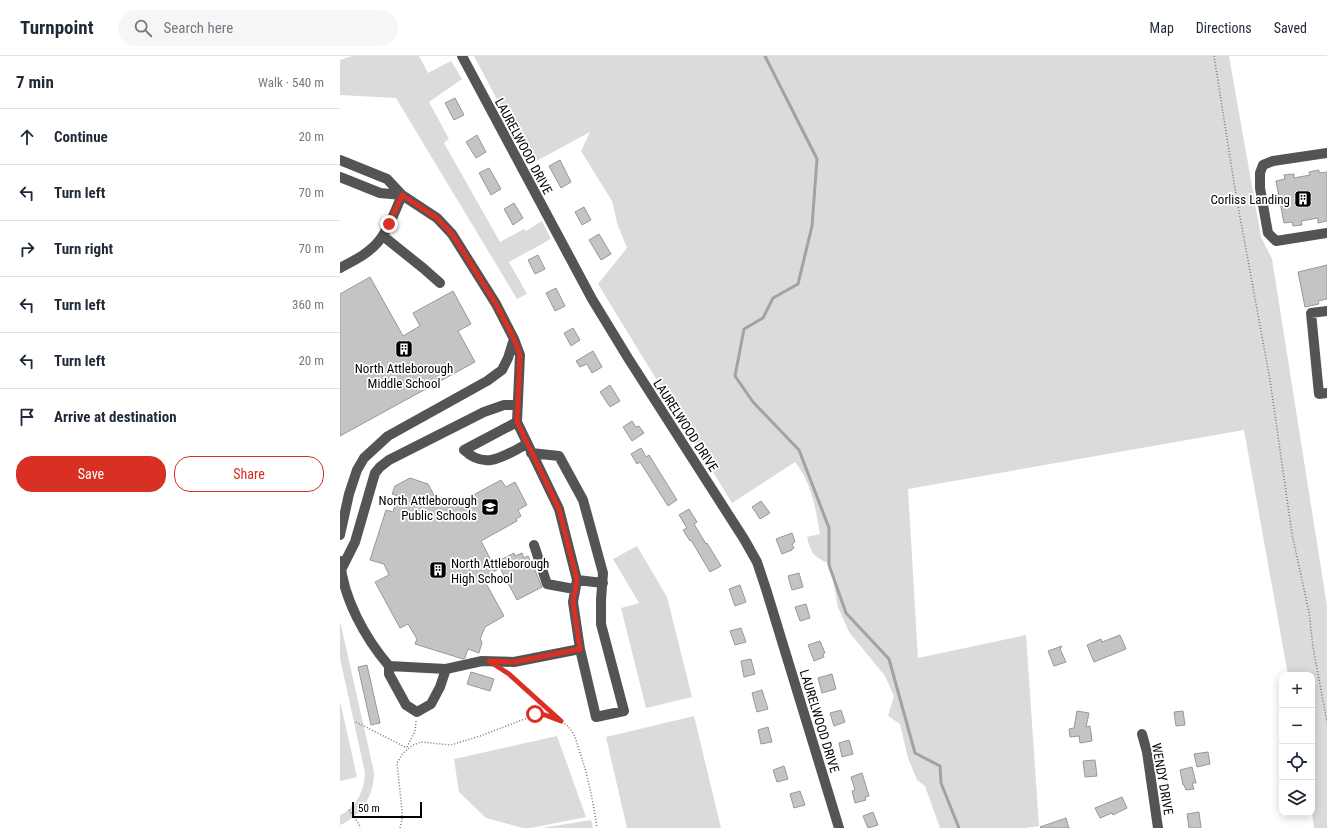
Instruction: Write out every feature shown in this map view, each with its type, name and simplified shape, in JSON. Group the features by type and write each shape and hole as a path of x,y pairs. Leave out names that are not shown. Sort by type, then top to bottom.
{"street":[{"name":"LAURELWOOD DRIVE","path":"462,56 592,299 628,358 742,535 753,555 766,589 839,828"},
{"path":"1327,153 1273,161 1263,165 1260,173 1260,188 1268,233 1276,240 1327,233"},
{"path":"340,160 387,179 402,195 437,218 452,234 496,304 514,339 520,355 517,422 529,448 559,509 576,584 573,602 580,649 596,717 624,711 601,624 603,573 583,500 559,456 529,448 495,460 477,459 469,455 464,450 517,422"},
{"path":"340,177 380,193 402,195"},
{"path":"340,268 370,249 383,236 402,195"},
{"path":"383,236 424,268 440,283"},
{"path":"1327,311 1310,313 1322,375 1319,394 1327,393"},
{"path":"340,534 342,512 357,470 364,458 388,436 487,381 502,370 508,358 514,339"},
{"path":"518,404 504,405 484,412 389,460 380,467 375,473 355,542 340,566 360,626 376,651 389,666 446,669 482,660 514,662 580,649"},
{"path":"360,463 375,473"},
{"path":"534,545 547,584 602,583"},
{"path":"389,666 388,674 406,705 417,712 431,704 440,687 446,669"},
{"name":"WENDY DRIVE","path":"1142,734 1147,752 1158,828"}],"path":[{"path":"1214,56 1236,195 1270,380 1292,534 1309,612 1313,647 1327,722"},
{"path":"502,670 509,674 571,730 587,772 597,828"},
{"path":"406,751 415,731 417,712"},
{"path":"400,828 402,810 397,763 406,751 413,745 421,742 451,745 480,736 535,714 545,715 561,721"},
{"path":"356,722 407,748"},
{"path":"349,810 359,824 360,828"}],"shaded area":[{"path":"352,56 419,56 428,73 451,61 462,79 429,102 449,139 444,143 500,242 524,229 526,231 542,221 551,239 509,262 527,294 517,299 396,98 340,95 340,60"},
{"path":"474,56 1229,56 1261,237 1272,259 1327,606 1327,828 1314,828 1312,816 1315,816 1315,672 1287,672 1244,430 908,489 918,658 1026,635 1039,826 1025,828 940,828 925,786 917,780 908,758 900,724 888,716 894,696 885,676 849,632 838,607 830,564 814,555 810,548 807,537 820,534 812,496 801,470 795,462 732,503 598,284 627,248 617,223 612,201 581,151 590,132 531,164"},
{"path":"637,546 667,597 692,697 646,708 621,608 639,603 613,559"},
{"path":"340,621 374,772 372,789 365,804 355,816 340,825 340,815 351,808 361,792 365,773 340,658"},
{"path":"340,701 357,777 340,781"},
{"path":"694,716 721,828 627,828 606,737"},
{"path":"557,736 586,817 531,828 523,828 486,818 459,792 454,759"},
{"path":"591,820 593,828 542,828"}],"building":[{"path":"455,98 464,115 454,120 445,103"},
{"path":"477,135 486,152 476,158 466,142"},
{"path":"560,160 571,182 561,188 549,166"},
{"path":"489,168 501,189 491,195 479,173"},
{"name":"Corliss Landing","path":"1319,170 1319,173 1327,172 1327,221 1318,223 1318,218 1301,221 1302,225 1293,226 1292,222 1284,223 1276,181 1285,179 1284,175 1294,174 1294,178 1310,175 1309,172"},
{"path":"514,203 523,218 513,225 504,209"},
{"path":"584,207 591,220 582,225 575,212"},
{"path":"599,234 611,254 601,260 589,240"},
{"path":"538,255 545,269 535,274 528,260"},
{"path":"1327,265 1327,299 1318,301 1319,304 1305,307 1298,272"},
{"name":"North Attleborough Middle School","path":"370,277 403,336 420,326 413,313 453,291 471,324 458,331 475,362 340,436 340,294"},
{"path":"556,288 565,306 555,311 546,293"},
{"path":"573,328 580,340 571,346 564,333"},
{"path":"593,351 602,367 592,373 587,364 580,367 576,361"},
{"path":"610,385 620,401 610,407 600,392"},
{"path":"632,421 636,427 639,426 644,433 632,441 623,427"},
{"path":"641,448 646,457 649,455 677,500 668,506 640,462 637,464 631,454"},
{"name":"North Attleborough High School","path":"410,478 428,484 436,499 441,497 445,502 455,505 501,480 506,487 515,482 527,505 518,510 521,516 516,519 517,521 481,541 493,564 514,553 515,556 522,553 524,558 528,556 542,587 517,600 500,568 483,578 504,616 485,627 480,639 482,642 479,653 468,649 465,658 463,659 415,644 417,639 408,624 400,628 375,582 389,575 384,564 370,560 386,510 393,512 398,496 392,494 395,486"},
{"path":"761,501 770,513 760,519 752,507"},
{"path":"689,509 697,522 694,524 721,566 710,572 691,540 690,541 683,530 687,528 679,515"},
{"path":"792,533 795,542 792,544 794,548 782,554 776,539"},
{"path":"799,573 803,587 792,590 788,576"},
{"path":"740,585 746,602 735,606 729,589"},
{"path":"806,604 810,618 800,621 795,607"},
{"path":"741,628 746,642 735,645 730,631"},
{"path":"1120,635 1126,649 1094,662 1087,645 1101,639 1102,642"},
{"path":"820,641 825,653 823,654 824,657 814,661 808,645"},
{"path":"1062,646 1060,649 1066,662 1054,666 1048,651"},
{"path":"751,659 755,674 744,677 741,661"},
{"path":"367,665 380,723 371,725 358,667"},
{"path":"471,672 494,679 490,691 467,684"},
{"path":"832,674 836,689 822,693 818,678"},
{"path":"762,690 768,709 757,712 752,693"},
{"path":"841,710 845,722 834,726 830,713"},
{"path":"1077,711 1089,713 1086,727 1090,726 1092,741 1080,743 1079,736 1070,737 1069,729 1074,728"},
{"path":"1183,711 1185,725 1176,726 1174,712"},
{"path":"768,727 772,742 761,744 758,730"},
{"path":"849,740 853,754 842,757 839,743"},
{"path":"1208,752 1210,764 1197,767 1194,754"},
{"path":"1095,760 1097,776 1085,777 1083,761"},
{"path":"784,766 788,779 777,782 773,770"},
{"path":"1192,767 1196,783 1192,783 1194,789 1186,790 1183,785 1180,770"},
{"path":"862,773 869,796 865,797 866,800 855,803 852,791 855,790 851,777"},
{"path":"800,791 805,805 794,808 790,794"},
{"path":"1122,797 1127,808 1113,815 1112,813 1100,818 1095,808"},
{"path":"873,812 878,825 868,828 863,816"},
{"path":"1199,812 1201,828 1189,828 1187,814"},
{"path":"1066,818 1069,828 1040,827"}],"waterway":[{"path":"765,56 817,159 812,226 798,284 773,298 763,318 744,329 735,376 753,402 799,450 829,528 829,565 846,613 889,659 915,753 940,766 941,783 959,828"}],"place":[{"name":"Corliss Landing","path":"1303,199"},
{"name":"North Attleborough Middle School","path":"404,349"},
{"name":"North Attleborough Public Schools","path":"490,507"},
{"name":"North Attleborough High School","path":"438,570"}],"route":[{"path":"389,224 402,195 437,218 452,234 496,304 514,339 520,355 517,422 559,509 577,580 574,589 573,602 580,649 514,662 489,661 509,674 561,721 545,715 535,714"}]}
